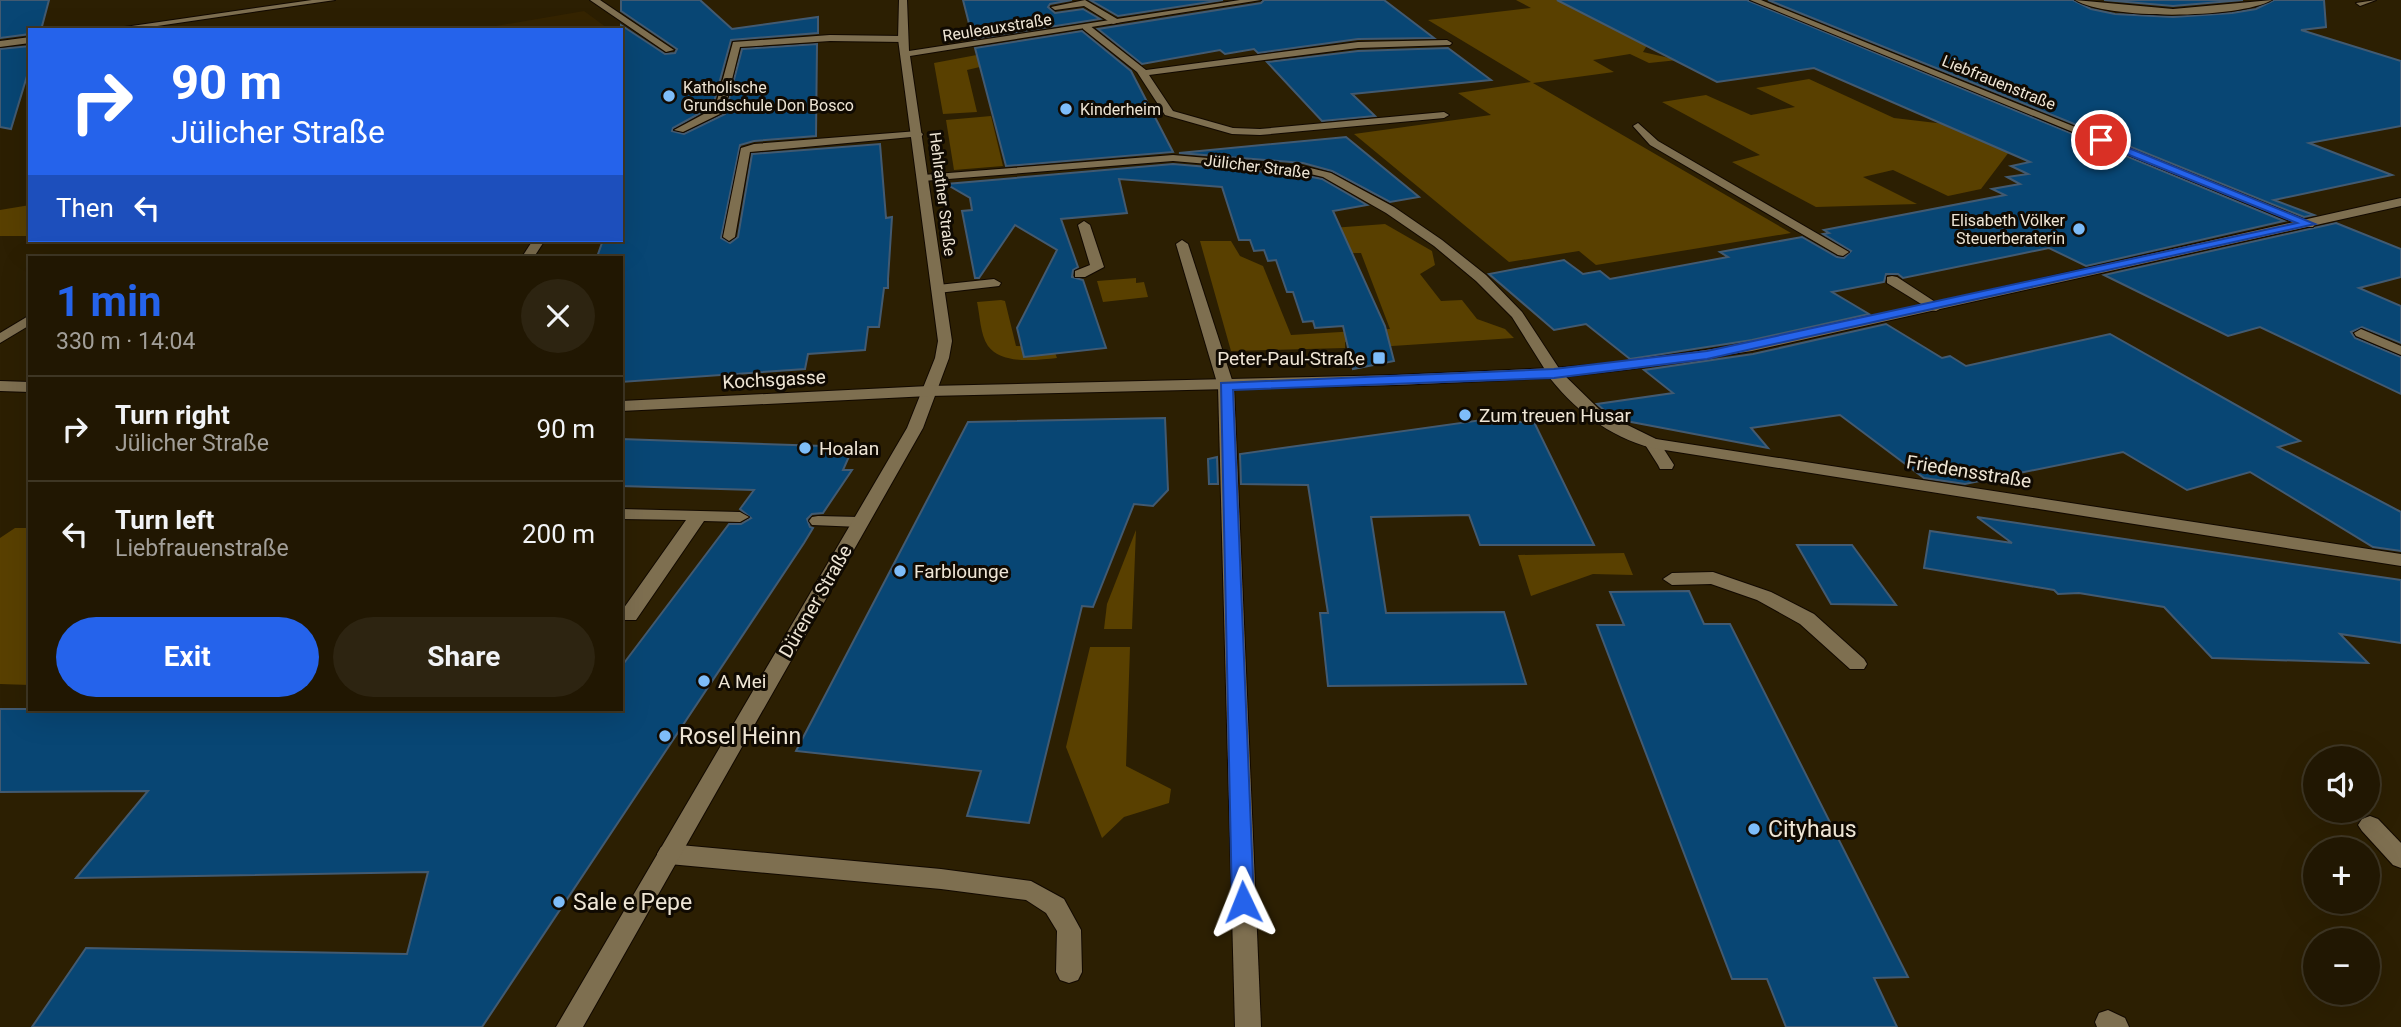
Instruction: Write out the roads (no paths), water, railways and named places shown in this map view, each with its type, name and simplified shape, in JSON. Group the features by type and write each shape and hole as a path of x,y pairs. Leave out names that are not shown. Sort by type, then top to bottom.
{"street":[{"path":"123,28 331,0"},
{"path":"594,0 669,50"},
{"name":"Hehlrather Straße","path":"903,0 903,39 945,341 942,358 929,391"},
{"name":"Reuleauxstraße","path":"906,54 1257,0"},
{"name":"Liebfrauenstraße","path":"1755,0 2309,224"},
{"path":"2078,0 2104,7 2144,12 2241,7 2268,0"},
{"path":"2360,3 2372,0"},
{"path":"1055,7 1085,4 1116,22"},
{"path":"196,18 196,28"},
{"path":"1086,27 1143,73 1169,113 1232,131 1260,132 1444,115"},
{"path":"679,130 720,110 736,44 830,38 903,39"},
{"path":"0,44 28,40"},
{"path":"1143,73 1358,45 1447,43"},
{"path":"1638,126 1654,143 1843,252"},
{"path":"729,237 745,150 754,147 918,134"},
{"name":"Jülicher Straße","path":"923,178 1173,158 1302,169 1326,175 1390,210 1438,243 1481,278 1517,315 1554,373"},
{"path":"929,391 1226,386 1554,373 1741,349 2401,202"},
{"path":"1080,274 1097,267 1084,225"},
{"path":"1182,244 1226,386 1248,1027"},
{"path":"1892,280 1936,307"},
{"path":"938,289 995,283"},
{"path":"0,340 28,320"},
{"path":"2361,333 2401,351"},
{"name":"Friedensstraße","path":"1554,373 1585,408 1609,426 1652,443 2401,560"},
{"path":"3,388 28,387"},
{"name":"Kochsgasse","path":"623,406 929,391"},
{"name":"Dürener Straße","path":"569,1027 915,428 929,391"},
{"path":"1652,443 1666,465"},
{"path":"623,514 740,517"},
{"path":"629,615 699,515"},
{"path":"818,521 860,522"},
{"path":"1672,579 1710,572 1764,596 1807,619 1857,664"},
{"path":"2370,825 2401,858"},
{"path":"669,854 941,879 1031,891 1055,906 1069,930 1069,972"}],"place":[{"name":"Katholische Grundschule Don Bosco","path":"669,96"},
{"name":"Kinderheim","path":"1066,109"},
{"name":"Elisabeth Völker Steuerberaterin","path":"2079,229"},
{"name":"Peter-Paul-Straße","path":"1379,358"},
{"name":"Zum treuen Husar","path":"1465,415"},
{"name":"Hoalan","path":"805,448"},
{"name":"Farblounge","path":"900,571"},
{"name":"A Mei","path":"704,681"},
{"name":"Rosel Heinn","path":"665,736"},
{"name":"Cityhaus","path":"1754,829"},
{"name":"Sale e Pepe","path":"559,902"}]}
